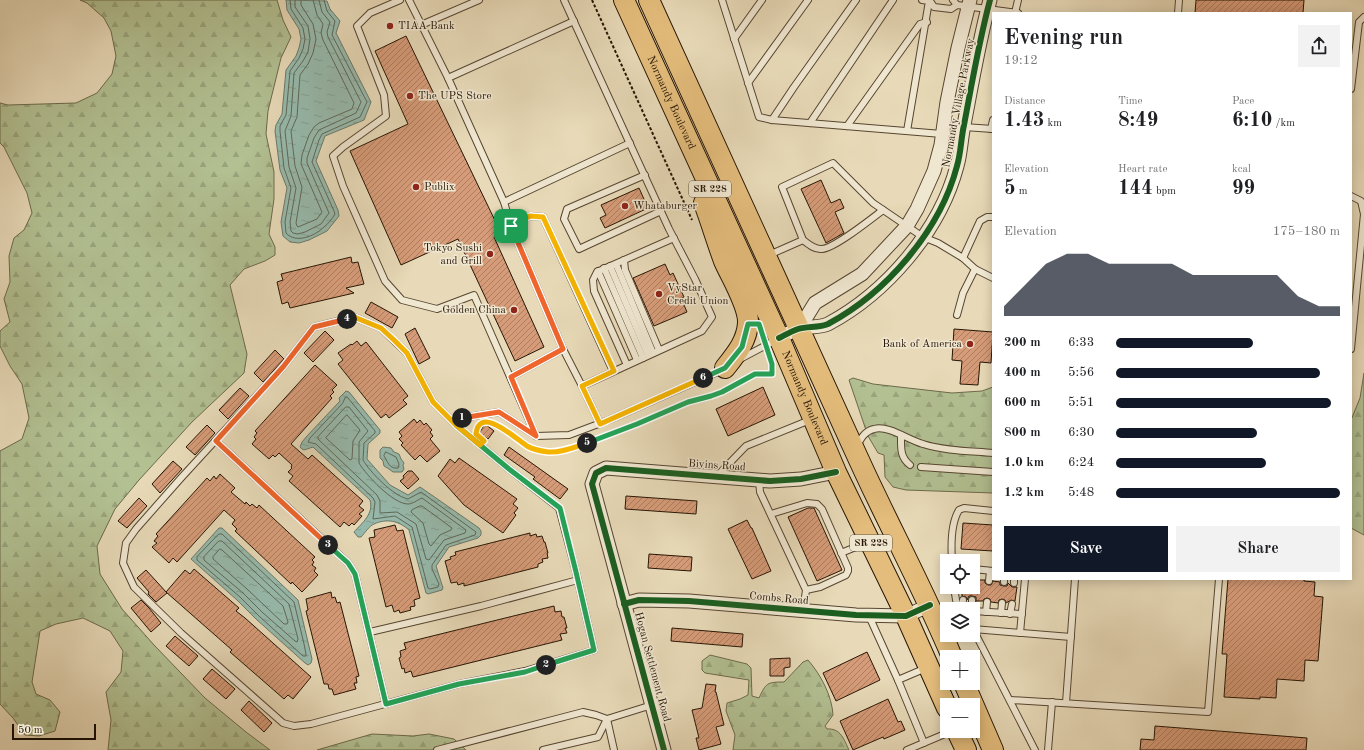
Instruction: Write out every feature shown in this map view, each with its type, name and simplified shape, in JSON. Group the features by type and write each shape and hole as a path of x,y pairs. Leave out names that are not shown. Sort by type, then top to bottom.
{"main road":[{"name":"Normandy Boulevard","path":"624,0 698,162 772,342 813,418 836,472 906,616 943,698"},
{"name":"Normandy Boulevard","path":"649,0 855,451 940,624"},
{"path":"642,39 663,30"},
{"path":"698,162 701,194 724,261 748,317 742,347 725,368"},
{"path":"967,690 993,750"},
{"path":"960,738 966,750"}],"street":[{"name":"Normandy Village Parkway","path":"799,329 814,303 862,274 907,226 922,198 934,171 942,134 962,3"},
{"name":"Normandy Village Parkway","path":"772,342 799,329 825,325 873,294 902,266 936,217 948,192 957,167 989,5"},
{"name":"Bivins Road","path":"596,473 606,468 760,480 801,479 836,472"},
{"name":"Hogan Settlement Road","path":"596,473 592,484 664,750"},
{"name":"Combs Road","path":"624,604 639,600 689,601 803,611 906,616 930,605"}],"lane":[{"path":"400,0 370,13 357,26 384,96 386,116 333,156 343,186 385,281 402,300 437,308 474,294 536,436"},
{"path":"409,0 448,78 504,202 511,226 563,349 600,424"},
{"path":"421,25 479,0"},
{"path":"564,0 661,211 712,317 702,331 582,386"},
{"path":"722,0 759,116 772,120 942,134"},
{"path":"734,39 762,0"},
{"path":"748,84 808,0"},
{"path":"772,120 856,0"},
{"path":"810,123 893,0"},
{"path":"922,0 930,1 934,7 951,9 962,3 989,5 1012,12"},
{"path":"1015,12 1018,0"},
{"path":"1178,12 1179,0"},
{"path":"907,131 930,1"},
{"path":"1352,81 1359,22 1364,17"},
{"path":"448,78 574,20"},
{"path":"847,126 920,24 927,22"},
{"path":"964,127 992,129"},
{"path":"504,202 630,143"},
{"path":"883,210 838,242 822,249 812,247 803,240 782,187 833,163 873,203 923,236 963,258 975,269 992,278"},
{"path":"645,175 567,209 564,219 579,249 661,211"},
{"path":"1352,196 1361,201 1364,214 1352,335"},
{"path":"511,226 530,216 543,217 614,371"},
{"path":"963,258 980,221 987,217 992,217"},
{"path":"627,365 594,291 593,280 607,267 674,238"},
{"path":"766,256 803,240"},
{"path":"624,260 625,270 648,356"},
{"path":"607,267 648,356"},
{"path":"607,267 648,356"},
{"path":"957,315 963,293 975,269"},
{"path":"354,317 381,328 407,353 433,402 456,425 509,469 560,508 594,650 525,672 459,684 311,724 294,726 283,722 181,633 134,587 123,563 126,543 136,529 283,367 314,327 354,317"},
{"path":"456,425 462,418 499,412 536,436 569,436 600,424 725,368 772,342"},
{"path":"511,377 563,349"},
{"path":"717,476 746,446 813,418"},
{"path":"855,451 864,434 873,429 883,428 892,430 901,436 924,445 947,449 992,453"},
{"path":"901,436 904,460 910,465"},
{"path":"216,441 348,563 355,574 386,704"},
{"path":"921,467 992,472"},
{"path":"760,480 760,492 806,590 803,611"},
{"path":"771,514 807,503 817,504 822,509 848,571 846,575 820,587 806,590"},
{"path":"952,554 953,532 958,510 964,508 992,511"},
{"path":"841,553 870,541"},
{"path":"980,570 991,571 989,581"},
{"path":"370,632 481,606 578,580"},
{"path":"1020,633 1025,580"},
{"path":"1066,703 1075,580"},
{"path":"1010,700 1208,712 1219,580"},
{"path":"986,612 987,602"},
{"path":"1001,613 1002,603"},
{"path":"1010,614 1012,604"},
{"path":"980,611 1022,614"},
{"path":"869,615 924,743"},
{"path":"980,630 1071,637"},
{"path":"980,642 1035,750"},
{"path":"898,680 929,667"},
{"path":"1048,750 1052,702"},
{"path":"437,750 582,712 606,719 652,705"},
{"path":"544,750 598,737 606,719"},
{"path":"606,719 614,750"},
{"path":"907,750 940,736"}],"path":[{"path":"592,0 694,224"},
{"path":"485,422 495,423 528,446 541,450 549,452 577,447 637,424 688,402 722,392 755,374 772,374 772,342"}],"green space":[{"path":"80,0 277,0 283,20 291,37 281,58 268,111 266,134 274,172 274,199 269,234 275,247 275,255 265,261 244,269 230,285 247,354 244,373 192,422 139,480 115,509 97,546 100,574 122,609 205,698 270,750 108,750 111,720 106,692 121,672 123,651 110,631 83,618 56,624 40,631 32,682 36,694 50,700 60,712 55,731 39,736 25,735 13,718 0,704 0,451 22,439 29,418 22,384 10,366 0,346 0,331 10,322 4,299 10,282 9,256 14,238 24,230 32,213 27,193 4,147 0,143 0,103 8,105 76,103 97,93 112,74 116,56 111,31 104,18 87,3"},
{"path":"1364,373 1364,535 1352,529 1352,418 1360,398"},
{"path":"853,378 873,384 952,393 982,391 992,387 992,493 906,490 893,487 885,477 884,455 878,453 868,436 849,380"},
{"path":"710,655 747,664 751,668 752,696 759,698 763,689 768,684 774,682 784,682 803,662 808,660 821,679 830,700 833,715 825,726 827,729 836,730 841,735 849,750 733,750 735,735 726,711 727,703 748,695 749,680 705,673 702,670 702,661"},
{"path":"372,734 413,736 429,734 454,739 466,750 317,750"}],"water":[{"path":"286,0 327,1 330,9 340,21 336,33 371,102 364,120 325,136 316,161 338,210 339,216 327,231 299,243 290,242 283,236 281,222 287,188 280,170 275,131 276,125 282,114 286,70 296,56 301,39 299,29 287,10"},
{"path":"346,391 349,392 380,430 380,433 368,444 367,459 390,485 408,495 420,487 479,528 481,531 481,535 478,538 449,547 436,566 443,588 442,590 428,594 426,593 409,530 401,524 393,521 379,522 372,525 361,537 358,537 354,532 364,522 369,514 371,505 370,500 313,447 304,450 300,447 307,436 340,401 339,398"},
{"path":"383,447 391,448 394,452 399,454 404,463 404,469 402,472 393,472 384,466 383,461 380,458 380,450"},
{"path":"219,528 222,528 298,600 312,659 311,663 308,665 191,559"}],"building":[{"path":"1196,0 1304,0 1303,12 1195,12"},
{"path":"406,36 501,233 494,237 544,347 515,361 458,239 401,265 350,151 408,124 375,51"},
{"path":"821,180 831,203 840,199 844,208 835,212 844,233 826,243 801,189"},
{"name":"Whataburger","path":"639,188 648,208 605,228 600,218 606,215 601,205"},
{"path":"351,257 352,263 358,262 364,284 346,288 354,293 290,308 288,302 282,304 277,282 283,280 281,274"},
{"path":"665,264 670,275 673,273 684,297 681,298 687,312 654,326 633,278"},
{"path":"371,302 398,317 392,328 365,313"},
{"path":"415,328 430,358 419,364 405,334"},
{"path":"954,329 992,332 991,363 980,362 978,385 960,384 962,361 952,360"},
{"path":"325,331 334,340 313,362 304,353"},
{"path":"357,341 361,346 366,342 408,396 403,400 407,404 389,418 386,414 381,418 338,364 343,360 338,353"},
{"path":"275,350 284,359 263,382 254,373"},
{"path":"315,365 337,385 332,390 334,392 330,396 332,398 291,444 308,459 312,455 363,501 359,506 364,510 359,514 362,516 354,525 352,523 349,526 344,522 340,527 289,481 293,476 288,472 292,468 292,465 279,453 275,457 273,455 269,459 252,444 256,439 254,437 257,433 255,431"},
{"path":"763,387 775,415 728,436 716,409"},
{"path":"240,388 249,396 228,419 219,410"},
{"path":"414,419 417,423 420,420 424,425 426,423 432,430 430,432 433,436 430,439 440,451 427,462 420,455 415,460 401,445 403,443 399,439 402,436 399,432"},
{"path":"485,424 494,431 488,439 479,433"},
{"path":"207,425 215,433 195,455 186,447"},
{"path":"509,447 568,489 560,499 533,479 535,477 504,455"},
{"path":"459,458 517,499 513,504 518,508 514,513 516,515 503,533 464,505 438,476 450,459 455,463"},
{"path":"173,461 182,469 160,493 152,484"},
{"path":"408,471 412,471 419,479 408,489 400,481 404,478 403,476"},
{"path":"220,474 235,488 231,492 245,504 246,502 250,506 252,504 257,508 259,505 315,557 312,560 314,562 312,565 316,568 314,571 318,575 302,592 292,582 291,584 235,531 237,529 232,524 235,520 224,510 177,562 173,558 169,563 152,547 157,543 154,541 158,536 156,534 207,478 210,481 214,476 216,479"},
{"path":"626,496 697,501 696,514 625,509"},
{"path":"139,498 147,506 127,528 118,521"},
{"path":"808,508 814,508 842,570 817,581 788,517"},
{"path":"747,520 771,571 752,579 728,529"},
{"path":"963,523 992,525 992,551 961,549"},
{"path":"395,525 397,531 403,530 420,598 414,600 415,606 410,607 411,610 400,613 399,610 394,612 392,605 386,607 369,538 375,537 374,530"},
{"path":"530,533 530,536 536,534 537,537 542,536 548,553 548,558 542,559 543,562 538,564 538,567 464,586 464,583 458,585 457,582 451,583 445,561 456,555 455,552"},
{"path":"649,554 692,557 691,571 648,568"},
{"path":"194,569 239,608 236,611 311,677 293,699 288,695 284,699 230,652 232,650 166,592 185,570 190,574"},
{"path":"146,570 167,593 156,602 148,594 149,592 137,578"},
{"path":"980,580 985,580 985,583 988,585 991,585 993,581 1000,582 1000,585 1004,586 1007,586 1008,583 1012,587 1017,587 1015,601 1011,600 1006,603 1005,600 1002,599 999,600 998,603 991,602 990,599 987,598 983,601 976,601 976,597 972,596 969,596 967,600 966,597 962,596 962,594 980,594"},
{"path":"1228,580 1304,580 1315,582 1314,596 1323,597 1318,661 1305,660 1304,681 1277,679 1276,698 1260,697 1260,699 1224,697 1227,654 1222,654"},
{"path":"331,592 332,598 335,597 337,603 340,602 359,676 356,677 357,683 354,683 356,689 334,695 332,689 329,689 328,684 324,684 306,611 308,610 306,599"},
{"path":"141,600 161,623 151,632 131,608"},
{"path":"554,606 555,612 561,611 567,628 565,628 567,633 560,634 562,640 413,677 411,671 405,673 404,668 402,669 399,658 401,657 400,651 406,649 404,643"},
{"path":"672,628 743,634 742,647 671,641"},
{"path":"175,636 198,656 189,666 166,646"},
{"path":"867,652 880,680 836,701 823,673"},
{"path":"790,658 790,667 784,668 784,676 770,676 770,659"},
{"path":"212,669 235,689 226,699 203,679"},
{"path":"706,684 716,685 715,692 724,725 716,727 721,744 699,750 696,738 699,738 692,710 702,708"},
{"path":"888,699 898,722 901,721 905,730 884,739 883,737 853,750 840,721"},
{"path":"249,701 272,723 264,732 241,710"},
{"path":"1155,726 1307,738 1306,750 1140,750 1141,739 1154,740"}],"cycle path":[{"path":"779,338 798,329 828,324 849,311 870,295 890,278 908,258 938,214 949,190 957,166 982,31 990,0"},
{"path":"664,750 592,484 596,473 606,468 770,481 801,479 836,472"},
{"path":"624,604 639,600 689,601 856,615 906,616 930,605"}],"place":[{"name":"TIAA Bank","path":"390,26"},
{"name":"The UPS Store","path":"410,96"},
{"name":"Publix","path":"416,187"},
{"name":"Whataburger","path":"625,206"},
{"name":"Tokyo Sushi and Grill","path":"490,254"},
{"name":"VyStar Credit Union","path":"659,294"},
{"name":"Golden China","path":"514,310"},
{"name":"Bank of America","path":"970,344"}],"route":[{"path":"511,226 530,216 543,217 614,371 582,386 600,424 725,368 742,347 748,324 759,324 772,364 772,374 755,374 722,392 688,402 637,424 577,447 549,452 541,450 528,446 495,423 485,422 480,423 476,428 476,434 484,441 480,445 456,425 433,402 407,353 381,328 354,317 314,327 283,367 216,441 348,563 355,574 386,704 459,684 525,672 594,650 560,508 509,469 456,425 462,418 499,412 536,436 511,377 563,349 511,226"}]}
